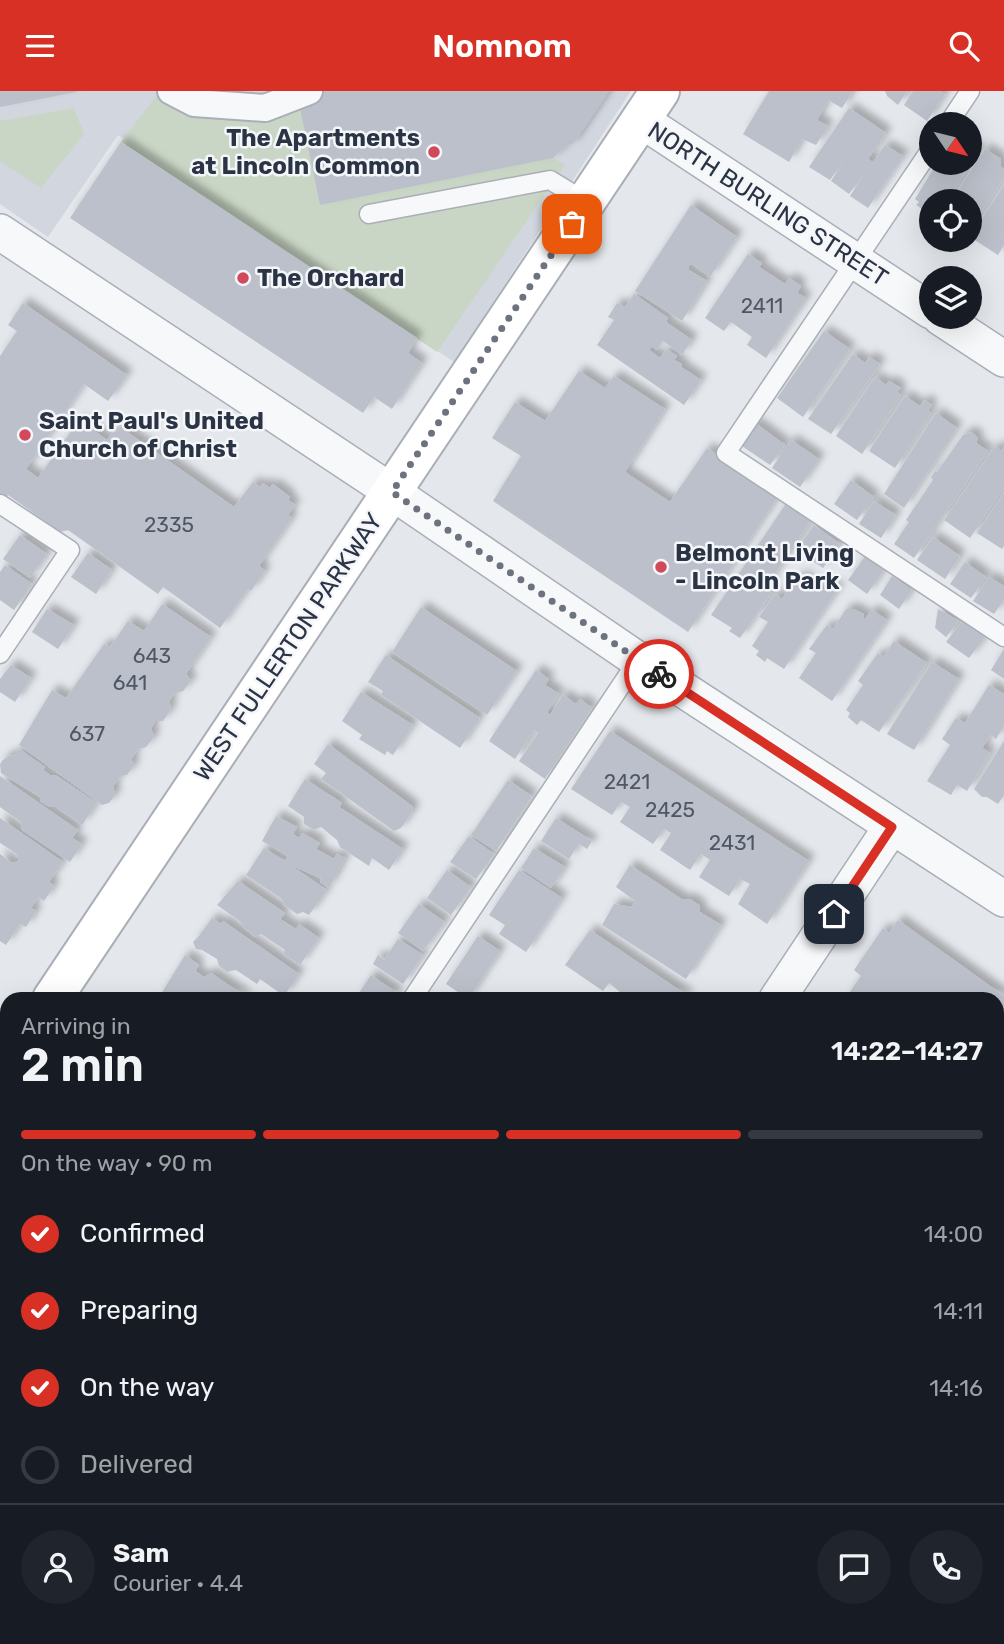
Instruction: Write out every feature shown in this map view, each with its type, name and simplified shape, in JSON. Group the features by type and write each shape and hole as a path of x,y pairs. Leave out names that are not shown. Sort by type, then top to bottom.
{"main road":[{"name":"WEST FULLERTON PARKWAY","path":"57,992 651,105"}],"street":[{"path":"172,91 194,103 265,108 309,91"},
{"name":"NORTH BURLING STREET","path":"651,105 855,261 919,303"},
{"path":"4,245 392,492 638,660 1004,899"},
{"path":"958,329 1004,359"},
{"path":"782,992 892,827"}],"lane":[{"path":"955,112 970,91"},
{"path":"919,167 726,453 1004,637"},
{"path":"369,213 550,180 586,202"},
{"path":"0,504 70,551 0,654"},
{"path":"417,992 638,660"}],"shaded area":[{"path":"0,91 631,91 454,362 118,135 48,237 0,204"}],"green space":[{"path":"160,91 194,103 297,94 320,205 553,158 565,165 437,352 121,142"},
{"path":"74,108 84,134 41,188 0,161 0,121"}],"building":[{"path":"0,91 76,91 76,92 0,107"},
{"name":"The Apartments at Lincoln Common","path":"309,91 609,91 574,143 566,146 553,158 320,205 297,94"},
{"path":"769,91 853,91 842,108 828,100 817,120 828,126 816,145 802,139 789,162 743,134"},
{"path":"885,91 907,91 898,105"},
{"path":"913,91 940,91 945,94 933,112 919,112 919,115 904,105"},
{"path":"849,108 886,133 868,159 873,162 885,145 903,156 868,208 850,196 870,166 849,194 831,181 853,147 830,180 809,167"},
{"name":"The Orchard","path":"121,142 417,338 408,353 422,363 392,409 374,397 363,413 70,218"},
{"path":"985,149 1001,159 1000,166 1004,169 1004,177 982,211 982,189 959,189 968,175 982,175 982,154"},
{"path":"930,175 963,175 955,189 921,189"},
{"path":"1004,185 1004,245 998,255 982,245 982,219"},
{"path":"691,205 737,237 710,277 692,264 688,266 689,270 707,281 682,321 635,291"},
{"path":"748,254 762,263 759,267 785,284 789,278 801,286 797,293 806,298 766,358 747,345 752,337 731,322 724,331 705,318"},
{"path":"634,294 668,318 666,322 692,340 682,355 663,341 657,350 652,346 649,350 660,358 666,349 677,356 674,360 682,364 681,367 701,380 684,405 597,345 614,320 608,317 617,303 625,307"},
{"path":"23,303 127,375 108,401 84,384 26,469 38,478 79,420 107,440 112,433 123,429 234,507 253,482 260,487 263,483 270,488 273,484 290,497 288,500 295,505 288,515 292,518 259,566 265,571 251,591 248,589 220,628 163,587 158,594 68,530 60,532 8,495 6,499 0,495 0,356 17,331 8,325"},
{"path":"824,331 850,349 803,417 777,398"},
{"path":"853,354 865,363 869,357 880,364 831,434 808,419"},
{"name":"Belmont Living - Lincoln Park","path":"579,371 605,388 614,376 665,409 625,472 670,502 707,448 779,495 688,632 493,501 521,456 492,438 515,402 545,421"},
{"path":"875,377 886,385 889,381 901,388 897,392 901,395 862,454 836,436"},
{"path":"905,396 920,406 924,400 932,405 928,411 931,413 895,468 869,451"},
{"path":"936,413 957,428 904,508 884,494"},
{"path":"754,422 785,445 770,465 739,444"},
{"path":"971,432 978,438 976,443 988,451 914,558 894,544 909,522 906,520 933,480 931,477 935,471 937,472 963,435"},
{"path":"791,440 819,459 800,487 772,468"},
{"path":"995,446 1001,451 1004,447 1004,487 970,538 944,520"},
{"path":"851,480 874,497 857,520 834,504"},
{"path":"1004,492 1004,546 1002,549 977,533"},
{"path":"874,501 896,515 881,538 859,524"},
{"path":"785,505 810,521 768,584 772,592 740,638 729,631 732,628 711,615"},
{"path":"814,525 840,544 823,568 796,550"},
{"path":"20,535 47,554 30,578 3,559"},
{"path":"933,537 960,556 945,579 917,560"},
{"path":"88,553 112,570 96,594 71,577"},
{"path":"866,555 885,569 867,594 848,580"},
{"path":"965,562 986,577 971,598 950,584"},
{"path":"5,565 32,584 14,610 0,600 0,572"},
{"path":"892,576 912,590 899,609 880,595"},
{"path":"806,577 809,585 816,585 816,591 840,586 784,669 767,658 765,662 756,655 759,651 752,646 768,622 759,617 775,594 782,599 797,578"},
{"path":"989,577 1004,586 1004,600 994,614 973,601"},
{"path":"162,604 211,637 186,674 191,681 169,701 171,709 163,721 155,721 151,729 154,737 146,747 138,749 131,759 134,765 127,775 121,776 113,786 115,795 109,803 102,805 19,745 52,690 66,698 104,644 110,647 128,621 144,631"},
{"path":"421,607 517,671 487,715 392,652"},
{"path":"47,609 74,625 58,649 32,632"},
{"path":"846,609 864,614 864,620 872,610 887,620 832,701 799,678 816,653 809,649 827,625 833,629"},
{"path":"938,609 959,621 946,637 935,628"},
{"path":"963,620 985,637 969,658 946,642"},
{"path":"894,641 927,663 879,732 861,720 857,725 848,717 850,713 846,710 863,685 858,681 878,653 883,657"},
{"path":"1004,649 1004,679 991,670"},
{"path":"386,655 480,718 460,748 381,695 383,691 368,682"},
{"path":"932,662 959,679 914,750 887,734"},
{"path":"11,665 31,678 15,702 0,692 0,679"},
{"path":"536,670 549,679 545,685 559,694 547,712 550,715 563,695 576,704 580,699 592,708 545,779 519,761 538,733 534,730 515,759 489,741"},
{"path":"989,685 1004,694 1004,726 996,739 991,735 982,748 990,753 967,791 957,785 951,795 927,781 950,745 942,739 956,718 965,723"},
{"path":"361,692 413,725 393,755 387,751 385,755 359,739 362,735 342,721"},
{"path":"610,731 809,861 767,924 738,904 750,884 740,879 729,896 699,877 710,860 701,854 690,870 660,850 671,833 664,829 653,844 620,822 630,807 621,802 612,815 571,789"},
{"path":"1004,741 1004,795 998,804 982,797 974,789"},
{"path":"328,744 412,806 413,811 401,828 394,831 321,779 326,773 314,764"},
{"path":"19,749 45,767 43,770 50,775 57,776 97,803 82,825 56,807 41,802 40,797 1,773 0,764 3,760 10,755 14,756"},
{"path":"0,776 78,830 72,838 82,844 70,862 22,830 21,822 0,807"},
{"path":"305,779 342,803 339,807 403,849 389,870 372,858 369,866 340,847 337,840 321,827 314,830 304,824 304,817 288,806"},
{"path":"508,780 532,796 496,851 471,835"},
{"path":"276,816 297,827 293,834 299,838 302,833 320,843 316,849 334,859 337,854 345,858 329,888 320,882 321,878 290,865 327,890 309,915 303,912 297,914 284,905 282,899 246,875 264,848 285,861 288,856 262,841"},
{"path":"0,818 63,862 49,882 54,886 44,901 39,897 31,908 36,911 26,927 20,924 6,945 0,941 0,854 12,863 19,861 17,854 0,843"},
{"path":"556,818 592,841 587,849 579,844 569,859 541,841"},
{"path":"469,836 494,854 476,879 450,862"},
{"path":"534,848 565,867 551,888 521,868"},
{"path":"630,865 683,900 690,899 700,906 700,912 721,925 686,979 602,925 614,904 632,907 635,901 616,887"},
{"path":"447,870 471,887 451,915 427,898"},
{"path":"519,870 562,898 526,952 499,934 505,925 489,915"},
{"path":"238,881 285,913 280,919 296,929 299,924 319,938 300,965 283,954 285,950 261,934 255,937 241,922 217,905"},
{"path":"419,904 445,922 423,951 398,933"},
{"path":"212,918 221,924 223,921 299,974 287,992 278,992 260,979 257,984 236,970 227,972 219,966 217,959 196,949 193,942"},
{"path":"898,920 998,992 850,992 861,976 854,970 883,928 889,933"},
{"path":"590,930 682,992 620,992 609,983 603,991 565,965"},
{"path":"478,936 500,951 473,992 458,992 446,984"},
{"path":"398,939 423,955 403,984 373,964 378,955 384,960"},
{"path":"185,955 199,965 195,971 204,977 211,973 239,992 162,992"},
{"path":"371,975 396,992 360,992"}],"way so far":[{"path":"572,224 392,492 659,674"}],"place":[{"name":"The Apartments at Lincoln Common","path":"434,152"},
{"name":"The Orchard","path":"243,278"},
{"name":"Saint Paul's United Church of Christ","path":"25,435"},
{"name":"Belmont Living - Lincoln Park","path":"661,567"}],"route":[{"path":"659,674 892,827 834,914"}]}
